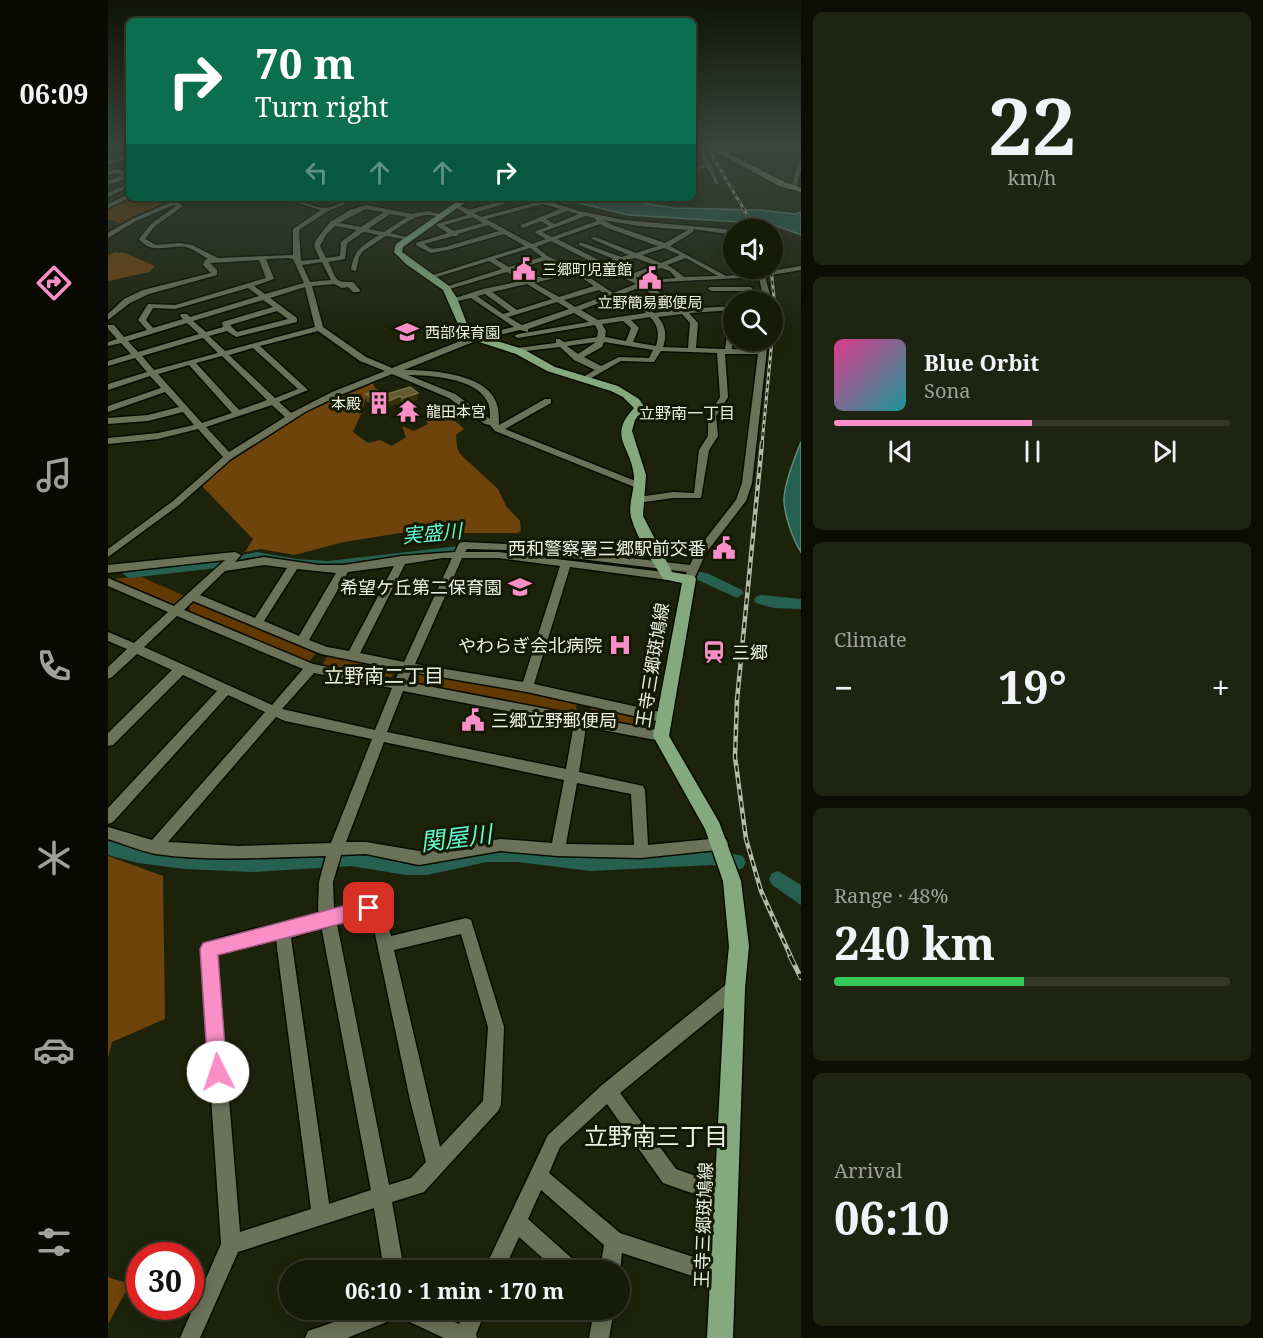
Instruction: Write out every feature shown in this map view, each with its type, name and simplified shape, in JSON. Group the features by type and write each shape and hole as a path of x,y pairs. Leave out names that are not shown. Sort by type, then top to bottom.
{"main road":[{"path":"455,207 407,239 399,246 398,252 446,288 461,322 476,338 500,348 517,350 545,367 630,395 640,404 637,413 626,426 636,460 640,486 637,516 666,570 691,574"},
{"name":"王寺三郷斑鳩線","path":"691,574 661,736 724,854 732,881 739,946 735,988 720,1338"}],"street":[{"path":"108,236 116,226 162,207"},
{"path":"179,207 148,230 142,240 144,243 150,247 189,245 216,260"},
{"path":"317,207 326,210"},
{"path":"332,207 296,229 297,261 308,284 319,328 363,359 452,396 489,422 534,446 586,462 640,486"},
{"path":"335,282 317,246 317,241 324,231 358,208 362,207"},
{"path":"369,207 408,215 428,213 441,216"},
{"path":"395,207 408,215"},
{"path":"460,207 531,246 547,258 576,272 600,288 684,312 694,323 692,351"},
{"path":"474,215 492,207"},
{"path":"468,242 439,225 514,207"},
{"path":"561,207 598,219 611,229 634,233 685,256 723,277"},
{"path":"523,226 566,209"},
{"path":"343,258 344,242 390,211"},
{"path":"586,214 537,232 642,284 654,304 653,315 661,324 664,334 651,360 619,359 586,379"},
{"path":"108,318 127,301 146,292 215,274 214,270 205,264 216,260 262,258 297,261 356,257 408,215"},
{"path":"312,219 407,239"},
{"path":"541,219 554,226"},
{"path":"431,277 550,240 598,219 723,232"},
{"path":"488,223 418,244 431,251 504,232"},
{"path":"453,300 527,281 625,261 675,242 675,239 691,231 692,228"},
{"path":"570,250 611,229"},
{"path":"593,238 672,270 681,278"},
{"path":"606,243 612,241 645,253"},
{"path":"581,244 625,261"},
{"path":"628,278 685,256"},
{"path":"354,270 356,257"},
{"path":"152,331 142,320 151,306 174,307 270,279 262,258"},
{"path":"446,288 547,258"},
{"path":"490,259 597,322 602,332 597,348 577,358"},
{"path":"783,269 801,267"},
{"path":"108,554 176,504 228,457 290,417 335,394 476,338 521,328 576,310 642,284 681,278 748,291"},
{"path":"711,284 723,279"},
{"path":"108,344 308,284 335,282 342,286 350,284 356,290"},
{"path":"325,283 339,295"},
{"path":"711,284 723,306"},
{"path":"250,286 294,320 237,334 228,328 225,324 278,308"},
{"path":"504,316 600,288"},
{"path":"486,291 515,312"},
{"path":"472,295 492,312 504,316 521,328 552,336 568,352 600,369"},
{"path":"174,307 290,417"},
{"path":"494,334 502,339 625,318 723,308"},
{"path":"625,318 635,328 628,344"},
{"path":"108,327 111,327 228,457"},
{"path":"108,364 228,328"},
{"path":"108,387 190,362 319,328"},
{"path":"517,350 601,339 658,349 762,352 747,483 741,501 701,552 691,574"},
{"path":"108,441 158,437 199,427 304,390 255,346"},
{"path":"638,500 673,495 698,496 704,450 713,436 712,416 724,397 724,352"},
{"path":"190,362 237,413"},
{"path":"394,372 449,377 468,383 489,396 495,411 497,426"},
{"path":"108,409 166,389"},
{"path":"497,426 548,401"},
{"path":"108,421 148,418 183,409"},
{"path":"227,564 264,561 293,567 344,568 461,550 666,570"},
{"path":"392,1260 382,1195 326,909 326,882 333,856 399,685 461,550"},
{"path":"108,569 236,555 108,674"},
{"path":"527,687 565,559"},
{"path":"353,656 402,560"},
{"path":"257,623 293,567"},
{"path":"302,641 344,568"},
{"path":"108,582 311,668 661,736"},
{"path":"190,596 325,651 527,687 665,718"},
{"path":"108,636 285,716 638,790 641,852"},
{"path":"155,847 311,668"},
{"path":"108,741 180,669"},
{"path":"108,818 225,690"},
{"path":"558,850 581,721"},
{"path":"108,833 155,847 333,856 366,848 419,858 500,845 558,850 724,854"},
{"path":"190,1338 231,1244 209,949 288,931 369,908 378,911 419,1100 436,1166"},
{"path":"231,1244 417,1185 492,1105 496,1028 466,925 386,945"},
{"path":"288,931 321,1215"},
{"path":"499,1260 554,1141 608,1091 735,988"},
{"path":"608,1091 670,1176 726,1196"},
{"path":"538,1176 614,1241 723,1276"},
{"path":"517,1222 559,1260"},
{"path":"611,1260 614,1241"},
{"path":"315,1338 354,1332 375,1320"},
{"path":"427,1320 464,1337 472,1320"},
{"path":"599,1338 602,1320"}],"shaded area":[{"path":"108,207 161,207 121,224 108,219"},
{"path":"115,252 125,253 155,266 149,272 108,281 108,255"},
{"path":"373,383 376,390 365,399 353,432 368,443 380,440 392,446 406,437 402,426 414,431 428,424 424,418 447,414 464,429 456,435 460,454 498,489 506,506 520,521 521,531 518,533 400,533 344,542 294,555 261,549 245,552 253,539 202,486 228,463 306,412"},
{"path":"139,576 185,596 185,598 175,606 113,579"},
{"path":"194,601 316,651 316,653 309,662 190,612 189,603"},
{"path":"328,655 397,669 390,679 322,666"},
{"path":"415,672 577,702 576,714 417,684"},
{"path":"593,706 660,718 656,727 651,729 594,719 589,714"},
{"path":"108,856 163,876 165,1019 112,1042 108,1058"},
{"path":"108,1277 126,1283 126,1291 108,1324"}],"water":[{"path":"597,207 760,210 795,214 801,212 801,235 783,228 783,219 723,219 723,221 628,215"},
{"path":"801,442 801,552 790,528 784,496 787,480"}],"building":[{"path":"410,387 418,393 403,398 400,396 380,405 366,394 377,390 384,395"}],"waterway":[{"name":"実盛川","path":"129,573 217,564 257,556 297,563 328,565 468,549 682,572 704,577 737,593"},
{"name":"実盛川","path":"761,600 801,604"},
{"name":"関屋川","path":"108,847 138,855 185,861 252,864 351,858 406,867 427,867 487,854 518,854 590,863 712,857 737,862"},
{"name":"関屋川","path":"778,879 801,896"}],"railway":[{"path":"743,207 750,219"},
{"path":"762,444 775,308 772,279"},
{"path":"762,443 737,700 735,757 746,839 761,891 791,957"},
{"path":"790,956 801,978"}],"place":[{"name":"三郷町児童館","path":"524,269"},
{"name":"立野簡易郵便局","path":"650,278"},
{"name":"西部保育園","path":"407,332"},
{"name":"本殿","path":"379,403"},
{"name":"龍田本宮","path":"408,411"},
{"name":"西和警察署三郷駅前交番","path":"724,548"},
{"name":"希望ケ丘第二保育園","path":"520,587"},
{"name":"やわらぎ会北病院","path":"620,645"},
{"name":"三郷","path":"714,652"},
{"name":"三郷立野郵便局","path":"473,720"}],"district":[{"name":"立野南一丁目","path":"687,413"},
{"name":"立野南二丁目","path":"384,675"},
{"name":"立野南三丁目","path":"656,1135"}],"route":[{"path":"218,1072 209,949 292,930 369,908"}]}
